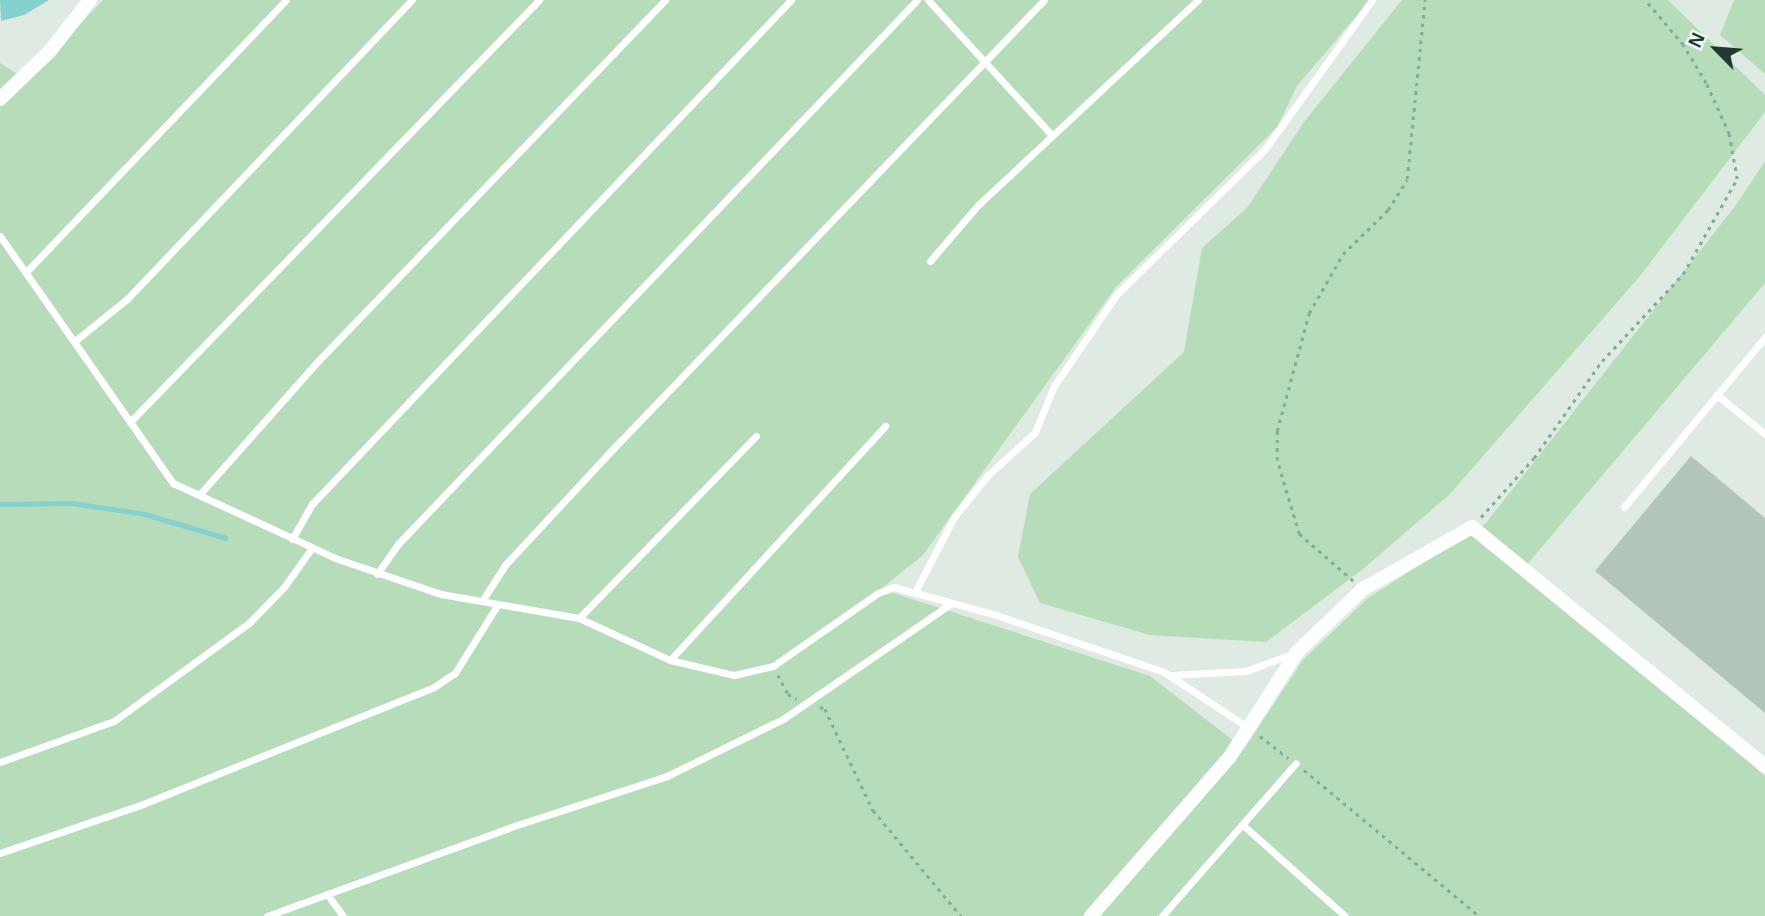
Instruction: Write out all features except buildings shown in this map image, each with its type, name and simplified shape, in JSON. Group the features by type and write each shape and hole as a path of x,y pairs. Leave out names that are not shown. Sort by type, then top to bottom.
{"street":[{"path":"0,99 50,51 90,0"},
{"path":"1091,916 1200,793 1249,728 1297,652 1363,589 1472,527 1765,766"}],"lane":[{"path":"26,272 286,0"},
{"path":"76,340 127,299 412,0"},
{"path":"130,422 539,0"},
{"path":"199,495 318,361 665,0"},
{"path":"292,539 312,504 790,0"},
{"path":"377,574 398,544 917,0"},
{"path":"928,0 1051,134"},
{"path":"482,601 505,565 589,474 1044,0"},
{"path":"930,261 978,205 1051,134 1198,0"},
{"path":"915,592 954,517 986,476 1035,432 1054,386 1117,294 1265,149 1372,0"},
{"path":"0,236 76,340 173,483 312,548 377,574 482,601 579,618 670,660 734,675 773,666 878,593 894,587 952,603 1170,675 1249,728"},
{"path":"1624,507 1765,337"},
{"path":"1717,395 1765,434"},
{"path":"670,660 886,426"},
{"path":"579,618 756,436"},
{"path":"0,762 114,722 249,623 312,548"},
{"path":"267,916 667,776 807,704 952,603"},
{"path":"0,853 143,804 434,687 455,673 498,604"},
{"path":"1170,675 1246,671 1297,652"},
{"path":"1163,916 1296,763"},
{"path":"1244,826 1345,916"},
{"path":"327,894 343,916"}],"path":[{"path":"1363,589 1300,534 1277,460 1277,431 1309,313 1343,254 1388,210 1407,179 1425,0"},
{"path":"1472,527 1534,458 1602,360 1683,274 1737,179 1730,134 1706,83 1683,45 1645,0"},
{"path":"773,666 788,694 807,704 825,709 873,810 961,916"},
{"path":"1249,728 1296,763 1479,916"}],"green space":[{"path":"103,0 1370,0 1297,86 1277,127 1116,287 923,555 881,589 1150,676 1244,749 1303,660 1368,598 1486,523 1736,205 1765,161 1765,283 1524,568 1765,776 1765,916 0,916 0,63 27,80"},
{"path":"1402,0 1668,0 1765,95 1765,112 1640,276 1450,494 1363,569 1266,642 1150,635 1040,603 1018,557 1030,494 1184,352 1202,248 1247,208 1304,122"},
{"path":"1734,0 1765,0 1765,74 1720,35"}],"water":[{"path":"0,0 49,0 24,15 1,21"}],"waterway":[{"path":"0,504 72,503 145,514 226,538"}]}
